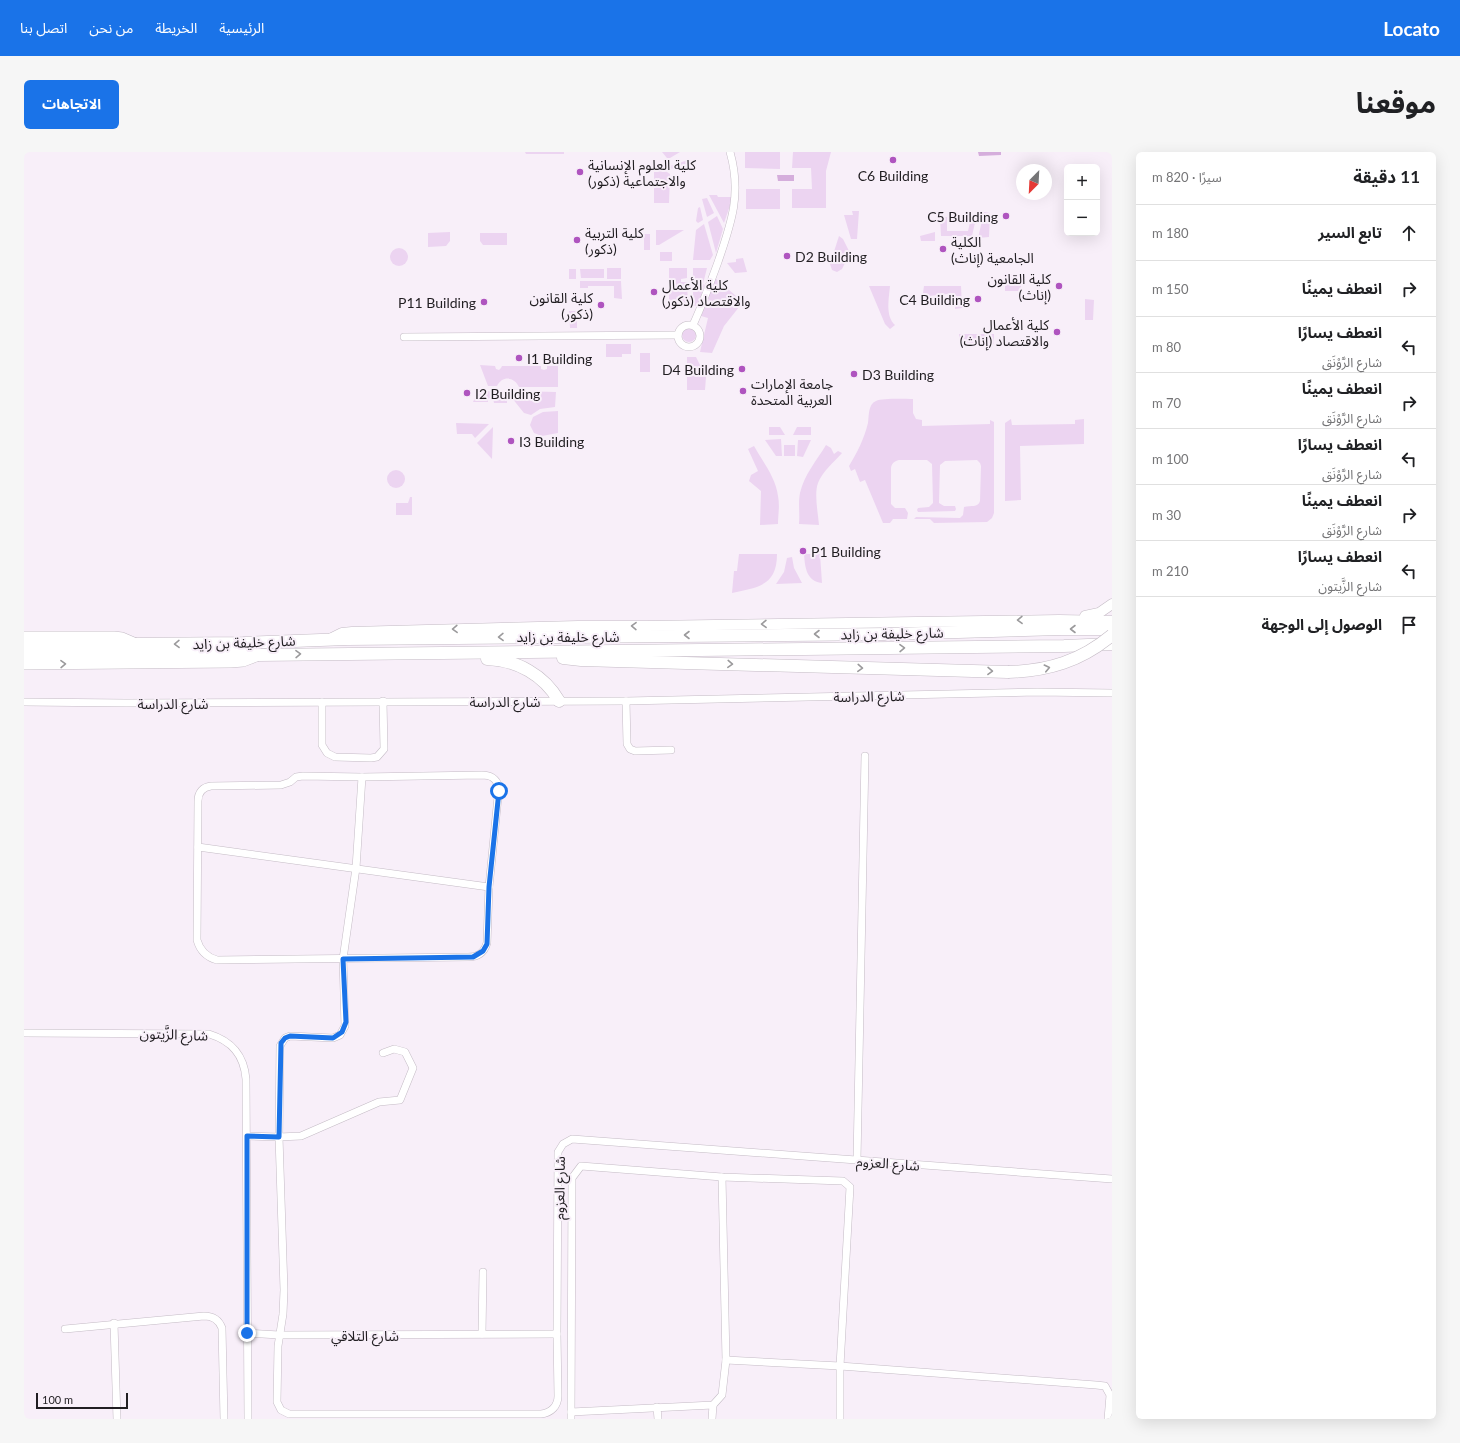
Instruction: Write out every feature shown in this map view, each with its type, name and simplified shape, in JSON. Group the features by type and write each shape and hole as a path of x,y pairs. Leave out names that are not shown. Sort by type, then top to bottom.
{"highway":[{"name":"شارع خليفة بن زايد","path":"24,645 242,643 516,637 890,634 1112,629"},
{"path":"554,652 565,658 581,660 1024,672 1052,667 1081,655 1112,635"},
{"name":"شارع خليفة بن زايد","path":"24,655 259,655 1064,646 1112,644"},
{"path":"438,652 447,658 490,659 511,662 538,677 554,692 559,701"}],"main road":[{"path":"24,637 114,636 129,640 136,644"},
{"path":"24,664 232,662 243,661 259,655"}],"street":[{"path":"693,325 714,272 732,219 735,195 734,176 730,152"},
{"path":"693,325 698,329 700,334 699,340 695,345 684,345 680,341 678,335 680,330 684,326 693,325"},
{"path":"404,337 678,335"},
{"path":"1059,620 1094,615 1112,604"},
{"path":"328,640 347,632 399,630 578,626 1059,620 1112,621"},
{"name":"شارع الدراسة","path":"24,702 626,701 1029,692 1112,693"},
{"path":"322,702 322,745 327,754 335,757 371,758 377,757 384,749 383,701"},
{"path":"626,701 627,744 630,748 635,751 671,750"},
{"path":"857,1160 865,756"},
{"path":"487,775 495,779 499,791 489,887 487,944 483,951 477,956 468,958 217,960 206,956 198,946 197,940 198,797 201,790 208,786 281,785 288,783 298,776 362,777 487,775"},
{"path":"343,959 356,868 362,777"},
{"path":"198,847 489,887"},
{"name":"شارع العزوم","path":"343,959 346,1022 342,1032 333,1038 290,1036 285,1038 281,1043 279,1137 284,1290 277,1402 281,1410 289,1414 541,1414 552,1410 558,1400 558,1157 560,1148 567,1141 577,1139 1112,1179"},
{"name":"شارع الزَّيتون","path":"24,1033 209,1034 228,1042 242,1058 245,1068 247,1136 248,1419"},
{"path":"247,1136 301,1136 378,1102 400,1100 413,1068 405,1052 394,1049 383,1053"},
{"path":"713,1404 657,1407 571,1415 572,1178 580,1166 722,1177 843,1181 850,1187 840,1366 840,1419"},
{"path":"712,1419 713,1404 722,1395 726,1360 722,1177"},
{"path":"482,1334 483,1272"},
{"path":"65,1329 114,1323 208,1316 215,1319 221,1325 222,1332 224,1419"},
{"path":"114,1323 117,1419"},
{"name":"شارع التلاقي","path":"247,1333 280,1335 557,1334"},
{"path":"726,1360 840,1366 1096,1384 1105,1386 1110,1395 1108,1419"},
{"path":"657,1407 658,1419"}],"shaded area":[{"path":"525,152 564,152 564,154 526,154"},
{"path":"662,152 680,152 670,158 667,158"},
{"path":"745,152 780,152 780,169 745,168"},
{"path":"793,152 831,152 826,171 826,208 792,208 792,189 812,189 811,168 792,168"},
{"path":"978,152 1001,152 1001,155 979,156"},
{"path":"688,160 689,163 671,169 670,166"},
{"path":"664,170 670,174 669,203 654,203 654,172"},
{"path":"777,175 794,175 794,181 778,181"},
{"path":"746,189 780,189 780,209 746,209"},
{"path":"709,195 717,195 718,197 733,197 724,223"},
{"path":"707,198 714,213 707,217 702,199"},
{"path":"700,207 703,220 698,223 696,221 698,208"},
{"path":"852,211 859,211 857,239 851,239 844,215 853,215"},
{"path":"984,212 990,213 989,237 978,238"},
{"path":"972,214 977,214 972,236 941,236 940,217 947,217 947,231 968,231"},
{"path":"717,216 723,229 716,253 708,222"},
{"path":"704,224 713,255 710,260 693,260 696,230"},
{"path":"656,230 684,230 659,245 656,245"},
{"path":"450,232 450,241 446,246 428,247 428,233"},
{"path":"935,232 935,241 921,241 920,236"},
{"path":"480,233 507,233 507,245 483,245 480,241"},
{"path":"644,234 650,234 650,250 644,250"},
{"path":"839,236 843,239 850,253 842,269 837,272 832,270 830,264"},
{"path":"395,248 403,248 408,253 406,264 403,266 395,266 390,261 390,253"},
{"path":"660,252 672,252 672,261 660,261"},
{"path":"743,258 747,272 735,273 727,263 736,262 736,259"},
{"path":"607,268 621,268 621,279 607,279"},
{"path":"669,268 687,268 687,278 681,279 681,282 687,282 688,306 669,306"},
{"path":"693,268 707,268 703,284 705,285 698,306 693,306"},
{"path":"569,269 576,269 576,279 569,279"},
{"path":"580,269 604,269 604,278 581,278"},
{"path":"1005,274 1021,274 1021,291 1005,291"},
{"path":"715,278 743,302 724,326 712,353 700,352 708,318 701,316"},
{"path":"580,281 621,281 622,299 614,298 614,286 588,286 588,288 580,288"},
{"path":"869,286 890,286 889,312 895,325 890,329 885,324"},
{"path":"924,286 961,286 962,308 955,309 955,293 929,296 924,306 921,306"},
{"path":"1085,299 1094,300 1093,320 1085,320"},
{"path":"569,311 577,311 577,328 570,328"},
{"path":"686,328 692,328 696,332 696,338 692,342 686,342 682,338 682,332"},
{"path":"959,334 994,334 994,344 959,344"},
{"path":"606,344 631,344 631,354 622,354 622,357 606,357"},
{"path":"640,353 650,353 650,372 640,372"},
{"path":"687,357 696,357 706,377 705,390 687,390"},
{"path":"480,365 495,366 496,369 499,370 502,366 541,366 541,369 544,370 547,369 547,366 558,366 558,387 519,387 517,383 511,379 502,380 497,386 488,386"},
{"path":"486,391 495,392 507,400 507,403 494,403 493,398 488,399 488,402 473,402 477,394"},
{"path":"516,391 556,392 555,407 540,409 531,415 524,413 512,398"},
{"path":"883,399 913,399 913,413 916,419 922,420 922,426 990,424 990,420 994,422 994,513 992,518 987,522 934,523 930,519 914,519 916,517 960,518 963,515 964,507 978,505 980,501 981,466 977,460 945,461 940,465 939,503 944,506 955,506 955,511 918,512 918,508 929,507 933,503 932,464 927,460 899,460 894,462 891,469 891,504 895,508 905,508 908,513 907,519 893,519 890,523 883,523 865,480 860,482 855,469 851,471 849,466 862,440 868,423 870,407 873,403"},
{"path":"558,411 558,433 542,436 534,433 530,425 533,417 543,412"},
{"path":"1011,419 1012,425 1075,424 1075,420 1084,419 1084,444 1020,446 1021,500 1005,501 1005,423"},
{"path":"456,423 489,424 475,438 472,434 457,434"},
{"path":"493,427 492,459 477,443"},
{"path":"769,427 780,427 785,435 769,435"},
{"path":"797,427 811,427 811,435 793,435"},
{"path":"781,439 782,456 776,456 765,440"},
{"path":"798,440 811,440 803,457 797,456"},
{"path":"784,445 795,445 795,456 784,456"},
{"path":"826,445 831,448 834,454 838,451 842,453 825,471 818,483 816,498 819,525 799,524 799,497 802,486"},
{"path":"754,446 769,470 777,489 779,503 778,524 760,525 761,491 749,481 751,475 758,471 748,449"},
{"path":"392,470 400,470 405,475 403,486 400,488 392,488 387,483 387,475"},
{"path":"410,497 412,497 412,515 396,515 396,503 408,503"},
{"path":"739,554 777,554 774,573 770,579 750,589 732,593 734,571 737,571"},
{"path":"804,554 820,554 822,583 817,582 807,573"},
{"path":"792,557 794,568 802,583 776,584 784,572 787,558"}],"place":[{"name":"C6 Building","path":"893,160"},
{"name":"كلية العلوم الإنسانية والاجتماعية (ذكور)","path":"580,172"},
{"name":"C5 Building","path":"1006,216"},
{"name":"كلية التربية (ذكور)","path":"577,240"},
{"name":"الكلية الجامعية (إناث)","path":"943,249"},
{"name":"D2 Building","path":"787,256"},
{"name":"كلية القانون (إناث)","path":"1059,286"},
{"name":"كلية الأعمال والاقتصاد (ذكور)","path":"654,292"},
{"name":"C4 Building","path":"978,299"},
{"name":"P11 Building","path":"484,302"},
{"name":"كلية القانون (ذكور)","path":"601,305"},
{"name":"كلية الأعمال والاقتصاد (إناث)","path":"1057,332"},
{"name":"I1 Building","path":"519,358"},
{"name":"D4 Building","path":"742,369"},
{"name":"D3 Building","path":"854,374"},
{"name":"جامعة الإمارات العربية المتحدة","path":"743,391"},
{"name":"I2 Building","path":"467,393"},
{"name":"I3 Building","path":"511,441"},
{"name":"P1 Building","path":"803,551"}],"route":[{"path":"247,1333 247,1136 279,1137 280,1046 282,1040 287,1036 333,1038 340,1035 344,1030 346,1022 343,959 473,957 480,954 486,948 489,887 499,791"}]}
